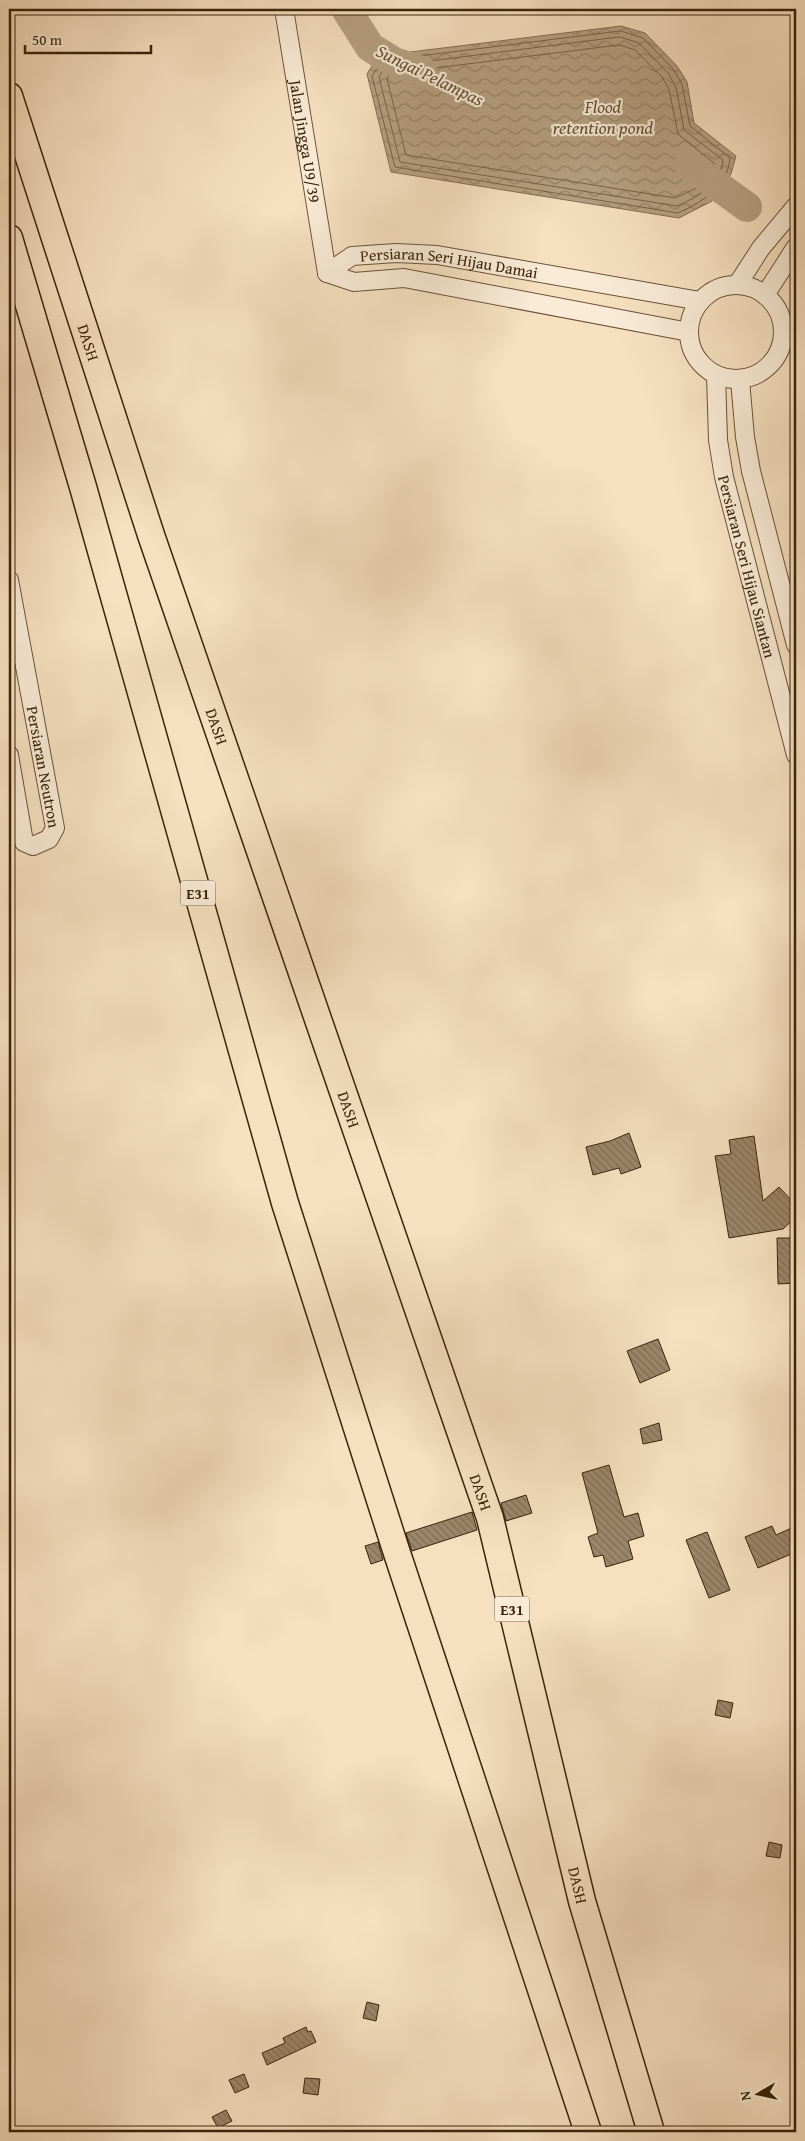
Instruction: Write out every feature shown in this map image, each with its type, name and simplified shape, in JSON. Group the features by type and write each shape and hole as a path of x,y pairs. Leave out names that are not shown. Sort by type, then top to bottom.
{"highway":[{"name":"DASH","path":"9,96 151,535 490,1518 582,1901 652,2132"},
{"name":"E31","path":"9,238 83,487 285,1203 398,1556 588,2132"}],"street":[{"name":"Jalan Jingga U9/39","path":"284,9 327,273"},
{"path":"737,284 761,248 796,206"},
{"path":"765,295 796,247"},
{"name":"Persiaran Seri Hijau Damai","path":"327,273 352,256 396,253 437,255 700,301"},
{"name":"Persiaran Seri Hijau Damai","path":"327,273 354,282 404,278 689,332"},
{"path":"737,284 756,289 776,306 782,322 783,338 778,354 769,367 756,376 740,380 716,375 698,361 691,347 689,332 692,316 700,301 717,289 737,284"},
{"name":"Persiaran Seri Hijau Siantan","path":"716,375 718,440 724,477 796,755"},
{"name":"Persiaran Seri Hijau Siantan","path":"740,380 745,437 751,471 796,645"},
{"name":"Persiaran Neutron","path":"9,580 55,828 48,839 33,846 24,842 9,756"}],"water":[{"name":"Flood retention pond","path":"621,26 645,33 677,66 687,82 694,123 736,156 731,174 712,201 679,218 391,172 367,74 378,56"}],"building":[{"path":"629,1133 641,1167 621,1174 619,1168 593,1175 586,1147 610,1141"},
{"path":"754,1136 763,1201 779,1187 796,1205 796,1217 783,1229 729,1238 715,1156 731,1154 729,1140"},
{"path":"777,1238 796,1238 796,1283 778,1284"},
{"path":"658,1339 670,1370 640,1383 627,1351"},
{"path":"659,1423 662,1440 643,1444 640,1429"},
{"path":"609,1465 624,1517 638,1513 644,1536 628,1541 633,1559 606,1567 603,1555 594,1557 588,1537 598,1533 582,1473"},
{"path":"526,1495 532,1513 506,1521 501,1503"},
{"path":"472,1512 477,1530 412,1551 406,1533"},
{"path":"772,1526 776,1535 796,1526 796,1552 758,1568 745,1537"},
{"path":"707,1532 730,1590 709,1598 686,1540"},
{"path":"378,1542 383,1560 371,1564 365,1546"},
{"path":"718,1700 733,1703 730,1718 715,1715"},
{"path":"769,1842 782,1845 780,1858 766,1856"},
{"path":"367,2002 379,2005 376,2021 363,2018"},
{"path":"306,2027 308,2032 311,2031 316,2042 267,2065 262,2053 285,2043 283,2038"},
{"path":"244,2074 249,2087 235,2093 229,2080"},
{"path":"305,2078 320,2079 318,2095 303,2093"},
{"path":"226,2110 232,2121 218,2128 212,2117"}],"waterway":[{"name":"Sungai Pelampas","path":"346,9 370,47 394,62 422,71"},
{"name":"Sungai Pelampas","path":"689,165 747,207"}]}
